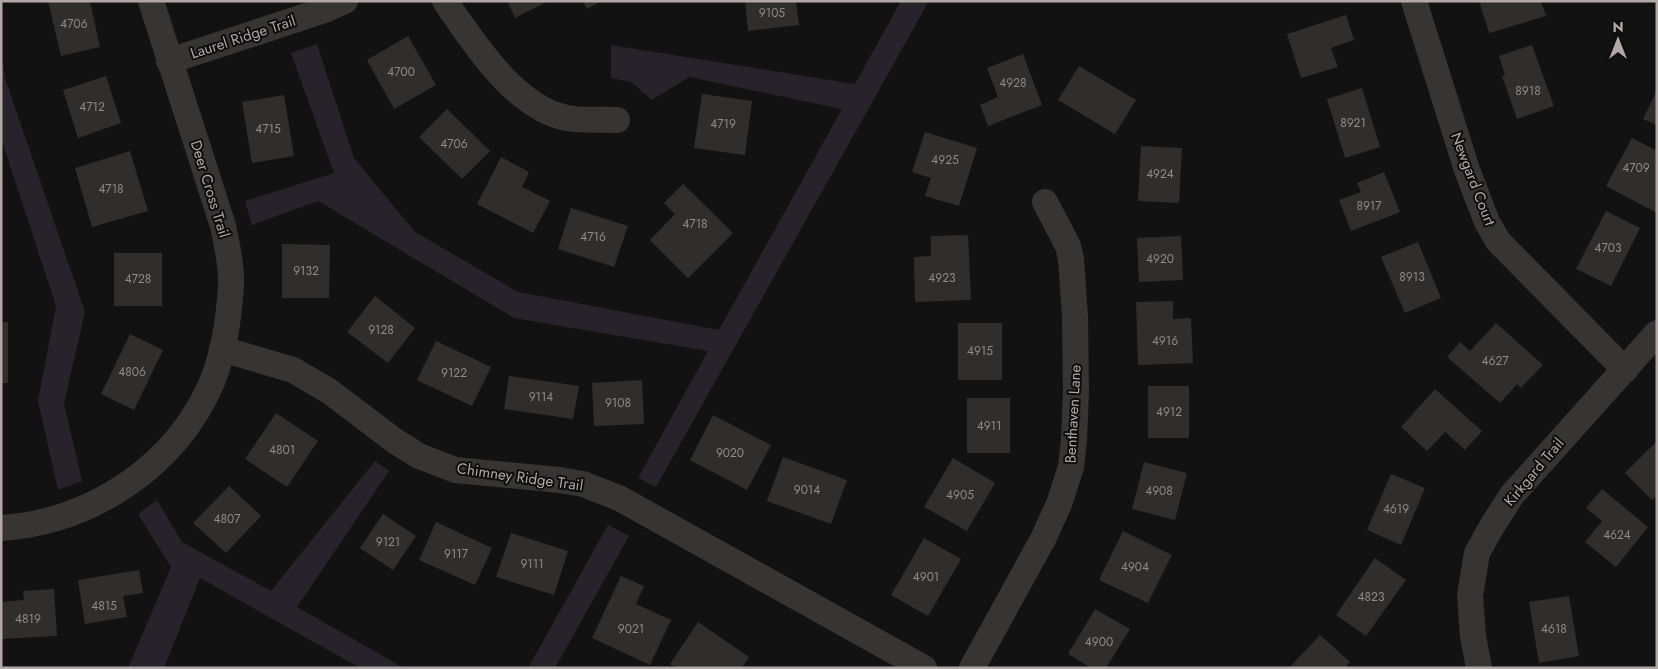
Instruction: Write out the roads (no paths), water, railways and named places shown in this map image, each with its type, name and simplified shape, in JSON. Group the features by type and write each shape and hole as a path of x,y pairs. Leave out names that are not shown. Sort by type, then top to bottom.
{"street":[{"name":"Deer Cross Trail","path":"1,528 37,524 72,513 118,492 145,471 175,441 192,419 212,382 222,349 231,284 228,247 223,226 151,1"},
{"name":"Laurel Ridge Trail","path":"169,61 325,10 345,1"},
{"path":"445,1 504,80 527,100 543,110 567,118 617,120"},
{"name":"Newgard Court","path":"1414,1 1466,170 1487,222 1498,241 1625,370"},
{"name":"Benthaven Lane","path":"972,668 1043,540 1059,504 1071,467 1076,391 1075,316 1071,259 1068,246 1045,202"},
{"name":"Kirkgard Trail","path":"1478,668 1470,595 1477,553 1512,494 1657,333"},
{"name":"Chimney Ridge Trail","path":"222,349 293,370 329,391 395,441 419,456 455,470 560,480 583,484 619,498 924,668"}]}
